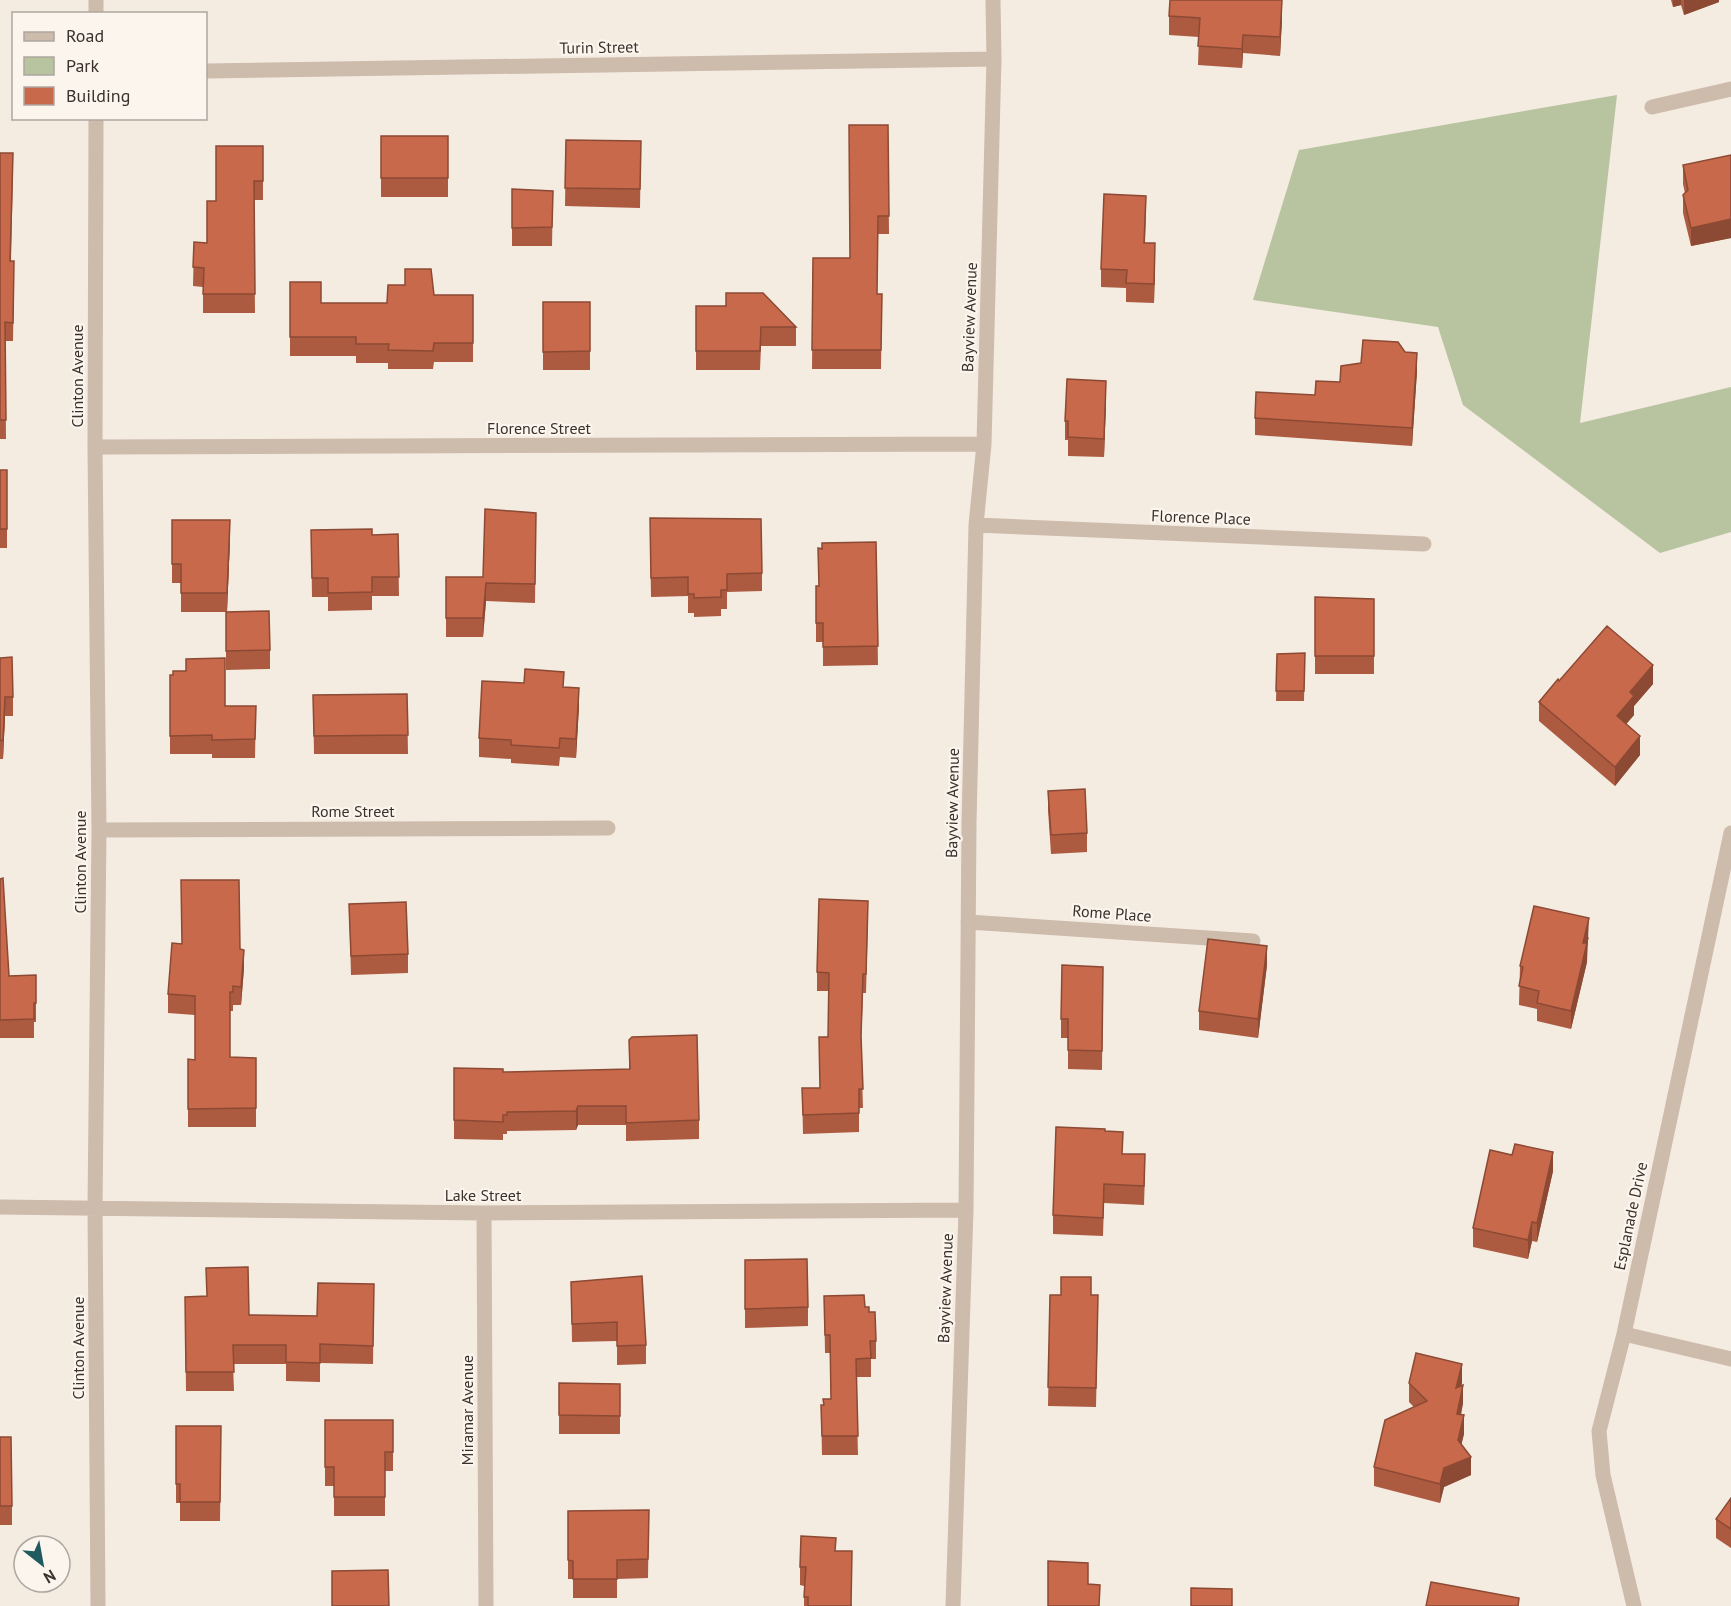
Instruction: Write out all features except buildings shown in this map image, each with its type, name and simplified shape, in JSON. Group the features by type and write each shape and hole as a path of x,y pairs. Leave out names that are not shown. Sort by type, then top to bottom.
{"street":[{"name":"Bayview Avenue","path":"953,1606 966,1210 968,922 976,525 984,444 994,59 993,0"},
{"name":"Turin Street","path":"207,71 994,59"},
{"path":"1652,107 1731,89"},
{"name":"Clinton Avenue","path":"96,120 95,447 99,830 95,1207 98,1606"},
{"name":"Florence Street","path":"95,447 984,444"},
{"name":"Florence Place","path":"976,525 1424,544"},
{"name":"Rome Street","path":"99,830 608,828"},
{"name":"Esplanade Drive","path":"1634,1606 1603,1475 1599,1431 1624,1334 1731,833"},
{"name":"Rome Place","path":"968,922 1253,941"},
{"name":"Lake Street","path":"0,1207 484,1214 966,1210"},
{"name":"Miramar Avenue","path":"484,1214 486,1606"},
{"path":"1624,1334 1731,1359"}],"green space":[{"path":"1617,95 1580,423 1731,387 1731,532 1660,553 1463,405 1438,327 1253,300 1299,150"}]}
